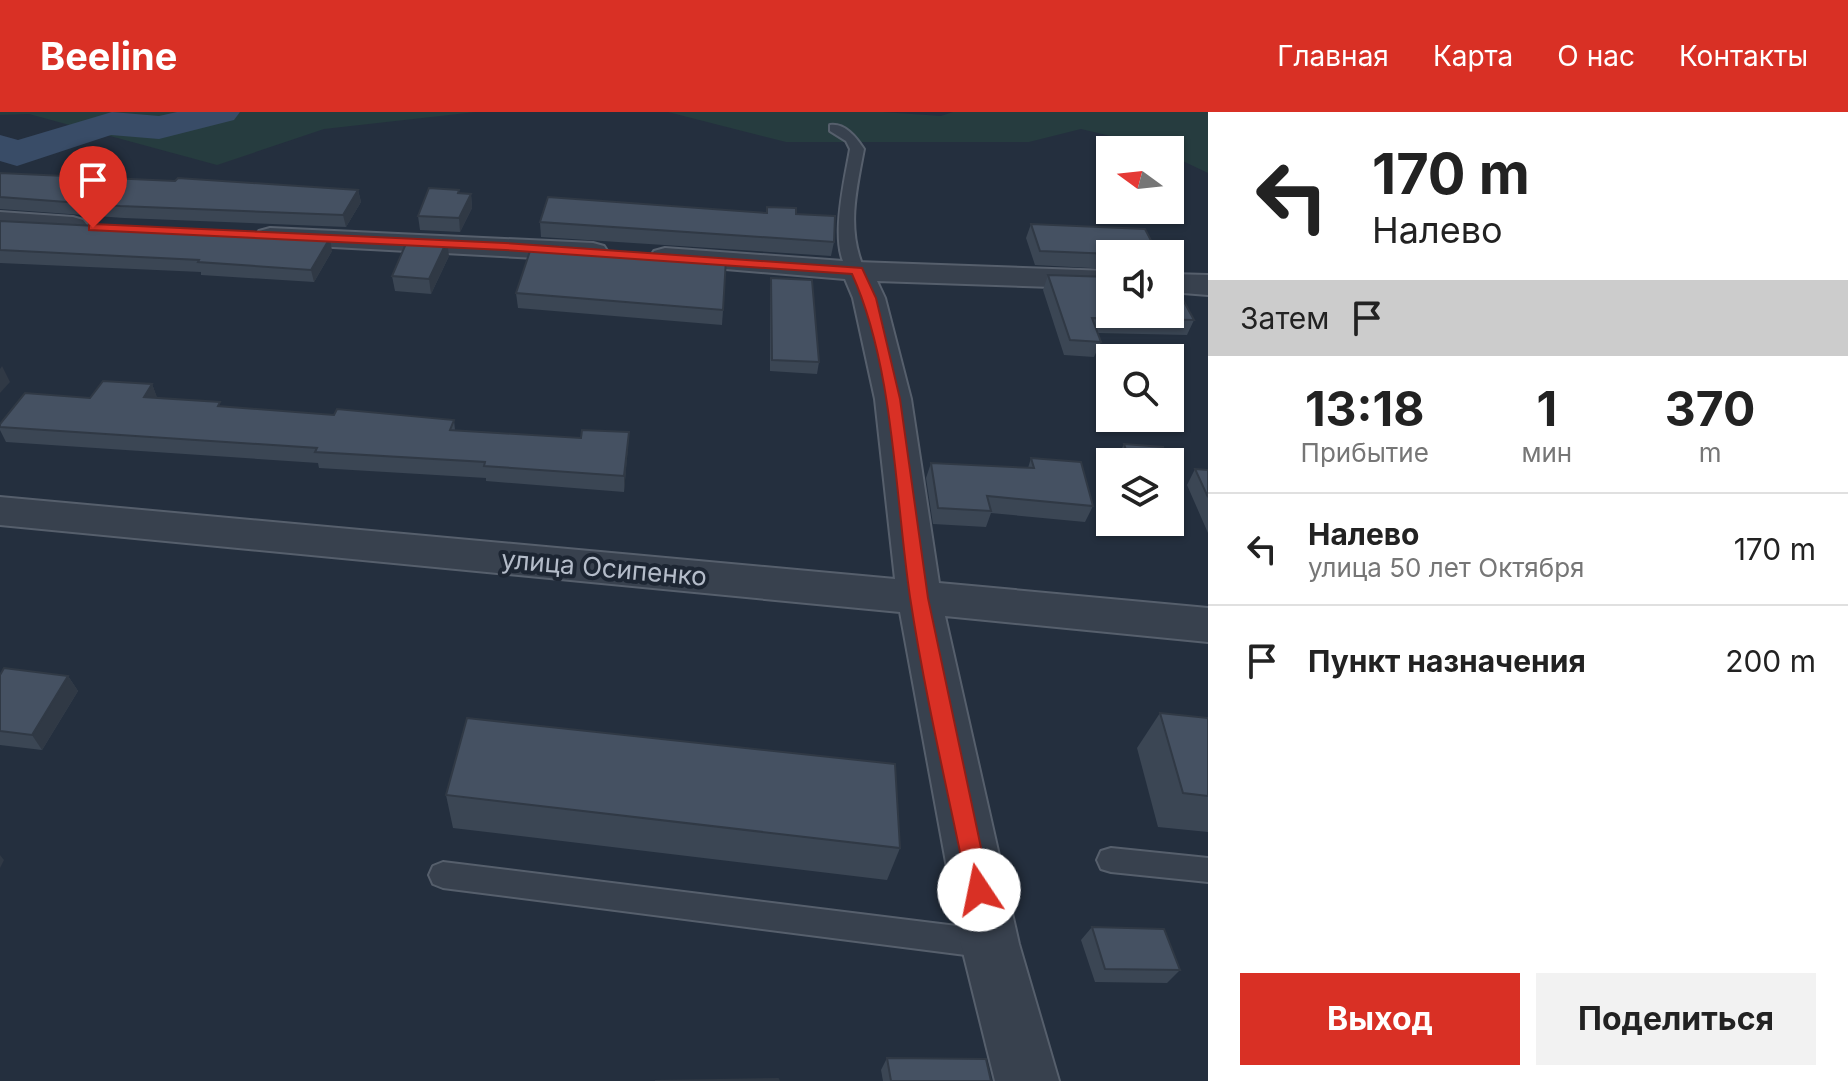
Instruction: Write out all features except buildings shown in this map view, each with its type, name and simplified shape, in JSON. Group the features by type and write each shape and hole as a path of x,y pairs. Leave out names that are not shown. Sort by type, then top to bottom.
{"street":[{"path":"0,221 109,229"},
{"path":"246,236 635,255 857,271 1096,280"},
{"path":"857,271 869,298 893,399 919,598 990,944 1027,1081"},
{"path":"1184,284 1208,285"},
{"name":"улица Осипенко","path":"0,511 1208,625"}],"lane":[{"path":"835,128 851,139 857,149 846,210 847,249 857,271"},
{"path":"1111,860 1208,870"},
{"path":"443,875 990,944"}],"green space":[{"path":"0,112 476,112 324,129 217,165 29,114 0,115"},
{"path":"668,112 883,112 941,116 953,112 1208,112 1208,173 1184,162 1184,136 1111,136 1081,129 1029,142 786,142"}],"waterway":[{"path":"0,147 17,154 108,123 159,128 221,112"}],"route":[{"path":"93,228 505,246 857,271 869,298 893,399 919,598 979,890"}]}
